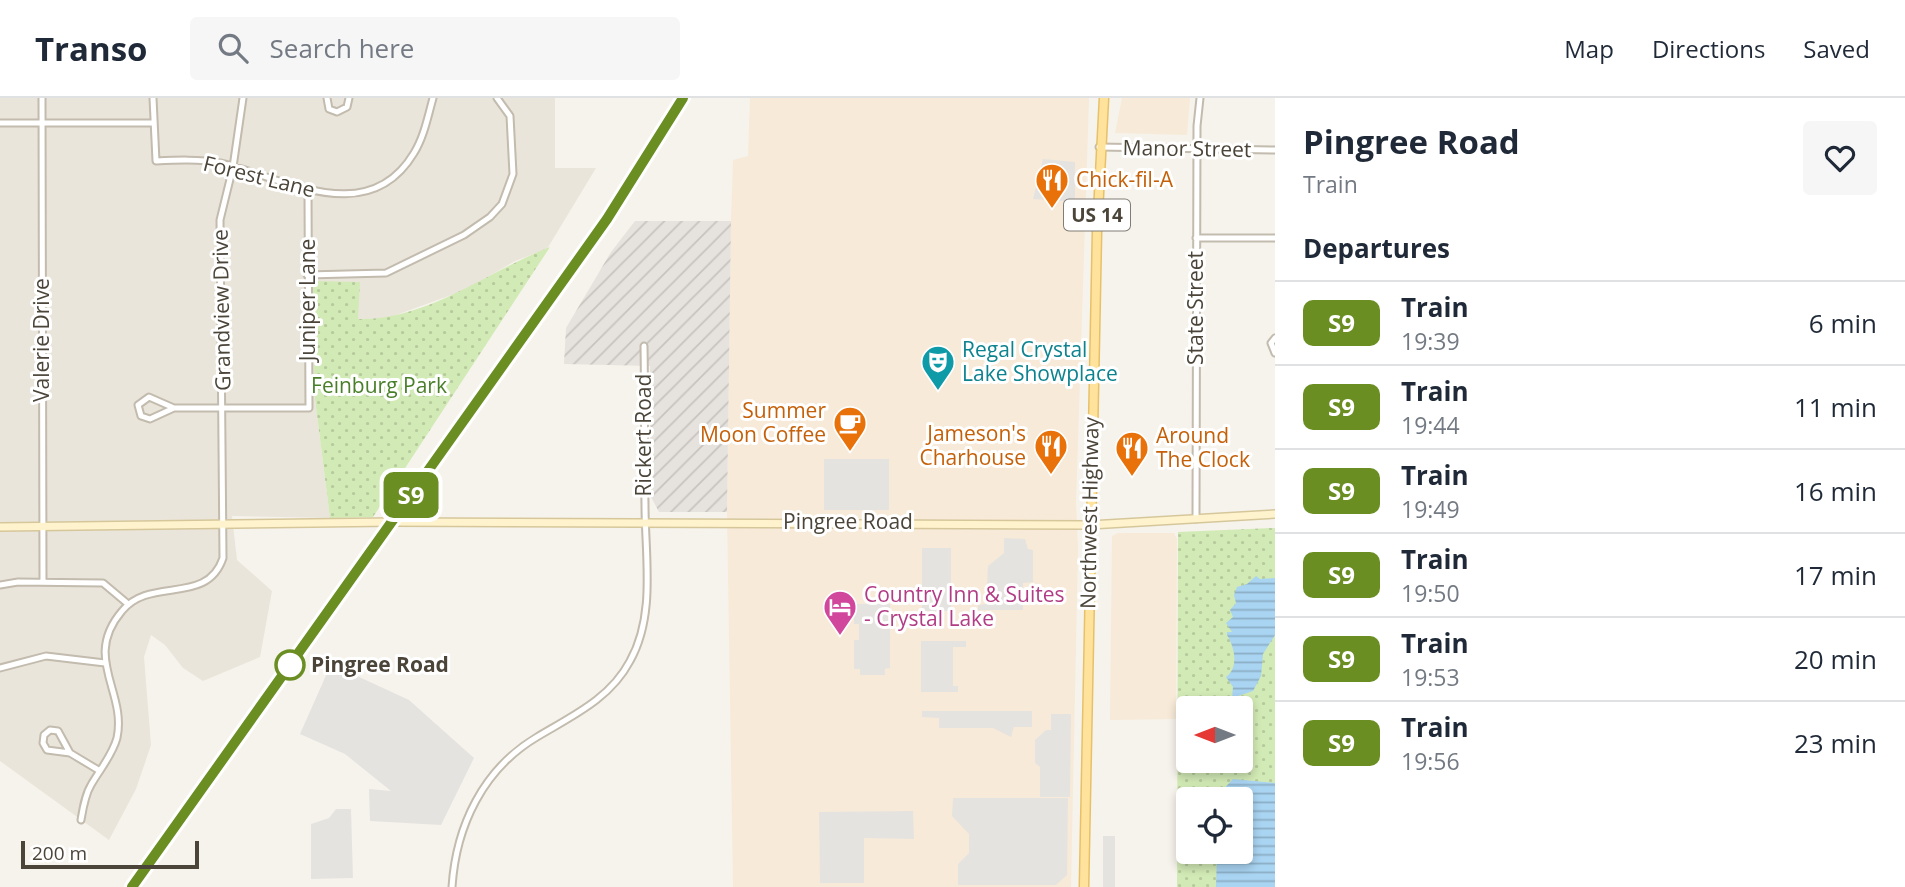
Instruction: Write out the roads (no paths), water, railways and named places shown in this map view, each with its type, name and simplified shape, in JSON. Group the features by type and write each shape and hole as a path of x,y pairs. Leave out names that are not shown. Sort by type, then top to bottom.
{"main road":[{"name":"Northwest Highway","path":"1084,887 1099,147 1104,98"}],"street":[{"name":"Valerie Drive","path":"42,98 43,582"},
{"path":"0,123 153,123 153,98"},
{"name":"Grandview Drive","path":"128,604 149,592 192,588 207,582 219,569 223,558 220,220 233,167 243,98"},
{"path":"327,98 329,109 337,112 347,107 349,98"},
{"name":"Forest Lane","path":"153,123 156,161 204,161 233,167 308,192 355,193 375,187 396,176 415,152 433,98"},
{"path":"307,275 386,273 464,234 490,216 502,204 513,174 510,116 497,98"},
{"name":"State Street","path":"1196,519 1196,238 1200,98"},
{"name":"Manor Street","path":"1099,147 1197,151 1275,150"},
{"name":"Juniper Lane","path":"223,408 309,408 308,192"},
{"path":"1196,238 1275,238"},
{"path":"1275,338 1271,344 1275,353"},
{"name":"Rickert Road","path":"452,887 461,833 475,800 487,783 520,748 604,695 630,662 644,624 647,582 644,346"},
{"path":"174,408 150,419 141,416 138,405 149,397 174,408 223,408"},
{"name":"Pingree Road","path":"0,527 1090,525 1275,514"},
{"path":"0,585 43,582 103,583 128,604 105,641 105,663 118,720 117,737 111,755 86,796 81,820"},
{"path":"0,668 46,656 105,663"},
{"path":"70,753 58,731 50,730 44,735 43,743 47,750 70,753 100,771"}],"water":[{"path":"1256,576 1260,579 1275,578 1275,635 1263,654 1261,676 1253,691 1232,696 1233,687 1226,677 1234,663 1232,646 1227,635 1227,632 1232,632 1226,623 1233,617 1230,610 1236,603 1234,595 1237,587 1247,584"},
{"path":"1233,779 1275,783 1275,887 1216,887 1217,864 1253,864 1253,787 1226,787"}],"railway":[{"path":"132,887 607,219 683,98"}],"train":[{"name":"S9","path":"132,887 607,219 638,174 683,98"}],"place":[{"name":"Chick-fil-A","path":"1052,210"},
{"name":"Regal Crystal Lake Showplace","path":"938,392"},
{"name":"Summer Moon Coffee","path":"850,453"},
{"name":"Jameson's Charhouse","path":"1051,476"},
{"name":"Around The Clock","path":"1132,478"},
{"name":"Country Inn & Suites - Crystal Lake","path":"840,637"},
{"name":"Pingree Road","path":"290,665"}],"park label":[{"name":"Feinburg Park","path":"379,386"}]}
